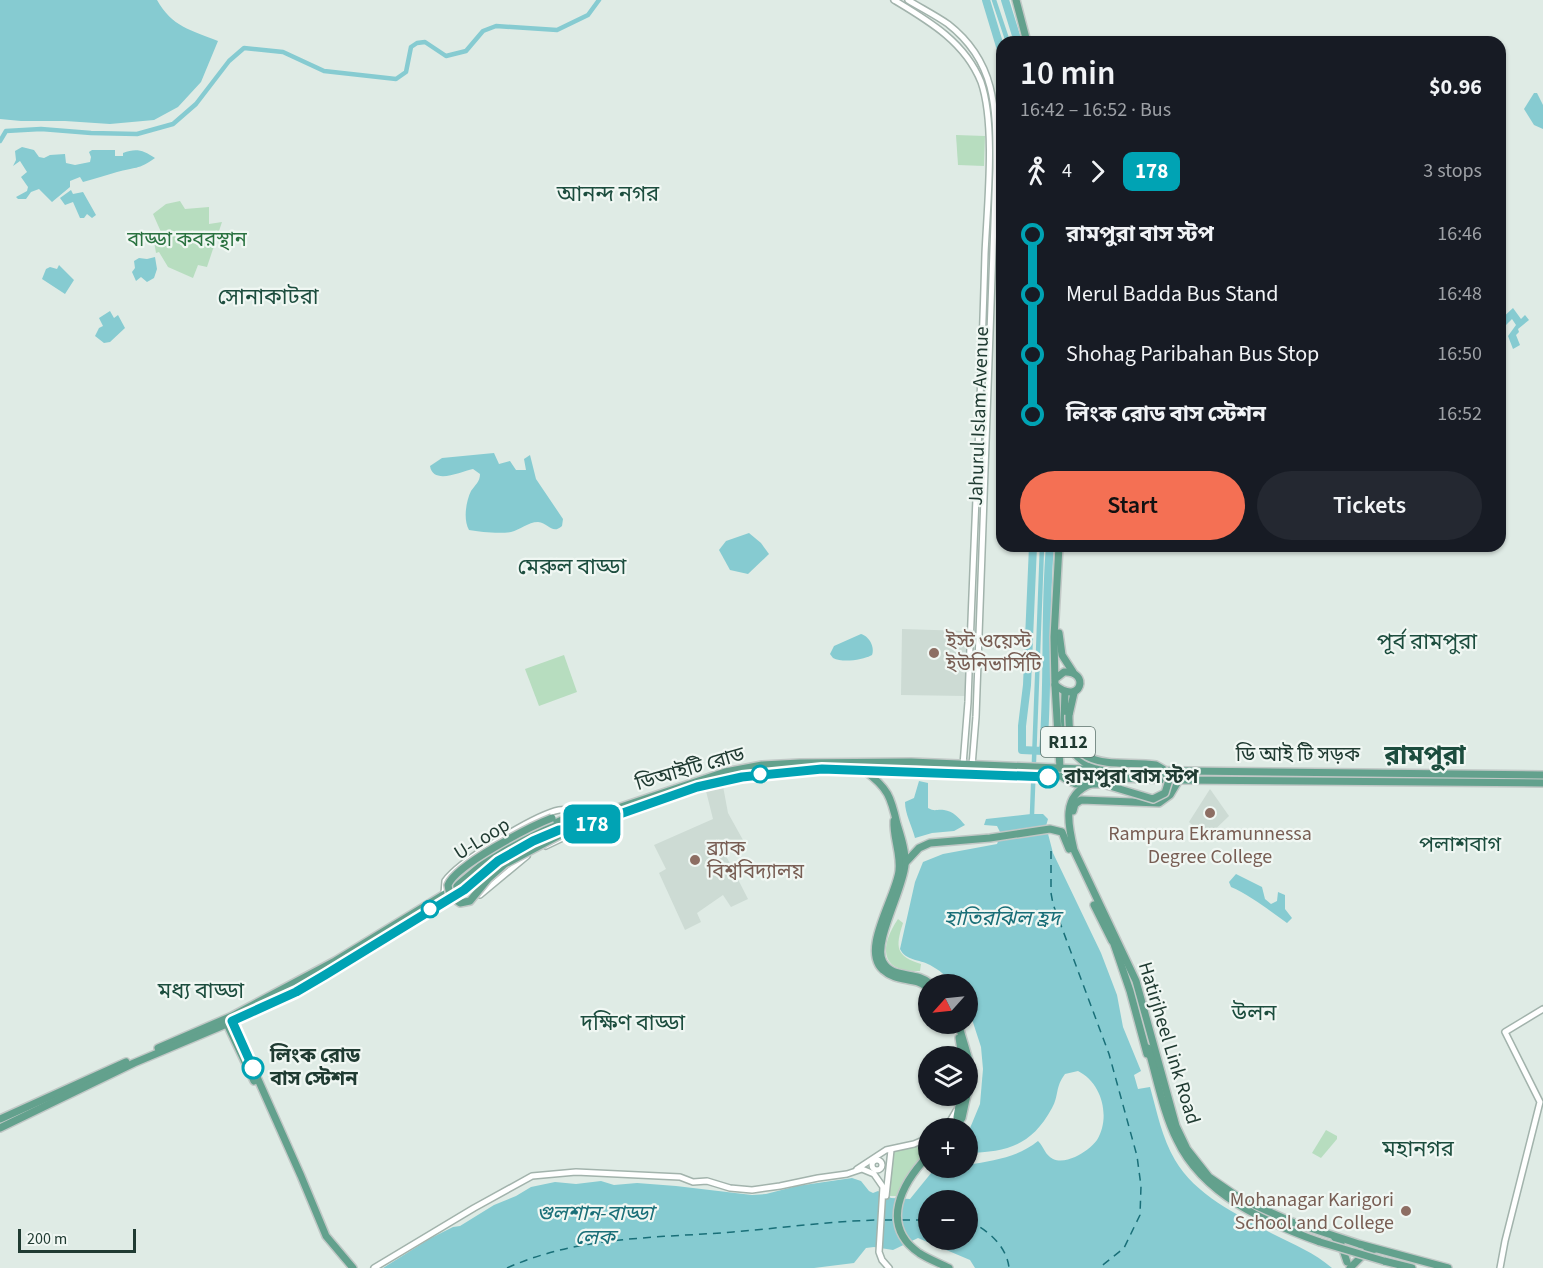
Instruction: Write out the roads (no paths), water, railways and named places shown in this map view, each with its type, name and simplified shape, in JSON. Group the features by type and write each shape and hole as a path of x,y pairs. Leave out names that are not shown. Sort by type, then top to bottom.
{"main road":[{"path":"1016,0 1026,36"},
{"name":"R112","path":"1061,552 1059,637 1062,655 1073,672"},
{"name":"R112","path":"1056,768 1054,637 1061,552"},
{"path":"1064,778 1071,783 1103,784 1153,799 1165,793 1169,780 1163,769 1156,765 1099,762 1085,757 1074,744 1070,728 1074,693 1080,680 1073,672 1064,672 1055,682 1065,692 1074,693"},
{"name":"R112","path":"1065,692 1065,732 1071,750 1086,764 1106,770"},
{"name":"ডিআইটি রোড","path":"281,995 461,883 505,847 555,822 606,812 713,775 751,767 850,761 1056,768"},
{"name":"ডি আই টি সড়ক","path":"1056,768 1462,778 1543,783"},
{"path":"864,770 885,788 893,802 906,862 903,880 883,935 879,954 884,965 891,970 904,975 918,976"},
{"name":"ডিআইটি রোড","path":"228,1022 325,975 464,890 508,854 553,832 574,828 718,781 803,771 864,770 1064,778"},
{"name":"ডি আই টি সড়ক","path":"1064,778 1179,780 1462,778 1543,775"},
{"path":"1069,847 1074,807 1078,801 1156,803 1170,795 1179,780"},
{"name":"Hatirjheel Link Road","path":"1091,784 1080,789 1072,798 1069,820 1076,858 1131,968 1147,1034 1176,1126 1187,1149 1209,1177 1241,1199 1292,1222 1332,1236 1448,1268"},
{"path":"894,813 893,829 899,857 899,873 876,938 874,954 880,967 886,973 901,980 918,982"},
{"name":"U-Loop","path":"569,818 552,818 509,839 456,874 448,885 450,896 460,903 470,901 488,879 505,864 574,828"},
{"path":"906,862 915,851 928,844 1050,829 1062,832 1074,863 1113,942 1143,1018"},
{"path":"1134,999 1145,1049 1153,1063"},
{"path":"0,1119 66,1087 228,1022"},
{"path":"0,1128 134,1063 228,1022"},
{"path":"228,1022 322,1234 330,1248 347,1268"},
{"path":"228,1022 302,1176 326,1236 353,1268"},
{"path":"962,1034 965,1046"},
{"path":"1147,1034 1171,1128 1186,1157 1210,1185 1236,1203 1276,1225 1320,1242 1384,1262 1412,1268"},
{"path":"964,1041 964,1046"},
{"path":"918,1169 900,1196 897,1211 899,1222 910,1245 920,1254 949,1268"},
{"path":"1332,1236 1339,1241 1347,1267"},
{"path":"1347,1267 1356,1244"},
{"path":"1347,1267 1367,1251 1376,1249"}],"street":[{"name":"Jahurul Islam Avenue","path":"894,0 945,32 969,60 983,89 987,110 987,306 977,702 972,766"},
{"name":"Jahurul Islam Avenue","path":"908,0 945,22 963,40 985,71 993,93 996,168 963,765"},
{"path":"969,657 978,657"},
{"path":"968,702 977,702"},
{"path":"967,717 976,717"},
{"path":"964,753 973,754"},
{"path":"444,894 445,881 459,867 490,845 538,819 563,809 585,811 600,808 606,812"},
{"path":"464,890 480,895 522,858 569,835 574,828"},
{"path":"1500,1268 1539,1102 1505,1032 1543,1009"},
{"path":"853,1172 886,1150 918,1141"},
{"path":"887,1265 880,1251 891,1150"},
{"path":"874,1159 881,1162 881,1167"},
{"path":"874,1159 873,1171 885,1189"},
{"path":"374,1268 532,1176 576,1172 680,1177 693,1182 707,1181 730,1188 752,1190 862,1169 873,1171 881,1167 889,1169"}],"water":[{"path":"0,0 157,0 176,22 218,41 201,82 178,107 154,120 110,124 0,119"},
{"path":"1534,93 1537,93 1543,105 1543,129 1534,125 1524,109"},
{"path":"22,147 34,150 39,157 44,158 50,155 65,154 66,163 75,165 90,162 89,152 92,150 115,150 115,156 123,156 123,153 128,151 139,151 155,158 136,168 83,182 80,177 70,181 70,187 52,202 39,189 31,192 26,199 16,197 27,191 28,187 21,177 27,172 20,161 13,166 16,160 15,151"},
{"path":"71,190 73,194 83,192 96,215 92,218 87,214 84,218 80,218 73,202 65,205 60,198"},
{"path":"155,257 157,269 154,278 147,282 141,277 136,281 132,272 135,268 134,261 139,258"},
{"path":"59,265 74,280 65,294 42,279 46,269 50,267 57,269"},
{"path":"1513,308 1521,319 1525,315 1529,320 1518,329 1519,332 1516,335 1520,345 1513,349 1508,336 1516,325 1512,319 1506,325 1506,314"},
{"path":"110,311 114,318 118,315 125,328 110,342 104,343 95,336 99,328 103,326 99,318"},
{"path":"494,453 499,464 510,461 516,470 526,470 524,459 530,455 536,479 563,519 562,526 553,529 538,522 506,533 469,530 466,521 467,505 480,474 473,469 441,476 432,472 430,466 442,458"},
{"path":"749,533 769,554 748,574 730,570 719,550 726,541"},
{"path":"861,634 871,642 872,655 847,661 837,660 830,654 834,646"},
{"path":"919,781 928,783 928,808 950,812 965,825 954,831 932,833 915,838 907,816 905,802 914,798"},
{"name":"হাতিরঝিল হ্রদ","path":"1031,814 1043,814 1048,819 1046,826 1053,853 1101,953 1117,995 1123,1027 1141,1071 1134,1075 1138,1089 1150,1087 1167,1143 1184,1172 1194,1184 1218,1203 1311,1253 1332,1268 975,1268 970,1260 946,1250 978,1250 978,1190 918,1190 918,1238 893,1250 866,1248 854,1263 814,1268 383,1268 431,1238 460,1226 494,1205 531,1187 555,1182 576,1184 601,1181 614,1185 637,1183 752,1195 852,1178 861,1181 873,1193 878,1191 891,1198 910,1199 927,1178 978,1178 978,1163 1013,1155 1038,1141 1048,1155 1056,1160 1070,1159 1087,1150 1097,1140 1101,1131 1102,1101 1093,1084 1078,1071 1065,1074 1052,1108 1044,1121 1027,1138 1007,1148 978,1152 978,1118 974,1118 980,1104 983,1069 981,1047 977,1034 978,974 943,974 926,963 909,958 900,949 915,882 923,862 943,854 997,844 1001,834 997,826 984,825 986,819"},
{"path":"1236,874 1262,887 1265,899 1271,904 1277,901 1278,892 1285,895 1285,909 1292,918 1287,923 1253,899 1231,887 1229,882"}],"waterway":[{"path":"0,141 6,131 41,129 137,134 173,124 196,104 229,61 244,48 283,52 324,71 396,79 406,72 411,47 417,43 425,42 446,56 466,51 483,31 496,26 557,30 588,15 599,0"},
{"path":"986,0 997,36"},
{"path":"994,0 1006,36"},
{"path":"1005,0 1016,36"},
{"path":"1033,552 1022,750 1043,751 1050,552"},
{"path":"1032,814 1042,552"}],"place":[{"name":"ইস্ট ওয়েস্ট ইউনিভার্সিটি","path":"934,653"},
{"name":"রামপুরা বাস স্টপ","path":"1048,777"},
{"name":"Rampura Ekramunnessa Degree College","path":"1210,813"},
{"name":"ব্র্যাক বিশ্ববিদ্যালয়","path":"695,860"},
{"name":"লিংক রোড বাস স্টেশন","path":"253,1068"},
{"name":"Mohanagar Karigori School and College","path":"1406,1211"}],"district":[{"name":"আনন্দ নগর","path":"608,194"},
{"name":"সোনাকাটরা","path":"268,297"},
{"name":"মেরুল বাড্ডা","path":"572,567"},
{"name":"পূর্ব রামপুরা","path":"1427,642"},
{"name":"রামপুরা","path":"1425,755"},
{"name":"পলাশবাগ","path":"1460,844"},
{"name":"মধ্য বাড্ডা","path":"201,991"},
{"name":"উলন","path":"1254,1013"},
{"name":"দক্ষিণ বাড্ডা","path":"633,1023"},
{"name":"মহানগর","path":"1418,1149"}],"park label":[{"name":"বাড্ডা কবরস্থান","path":"187,240"}],"water label":[{"name":"গুলশান-বাড্ডা লেক","path":"595,1225"}]}
